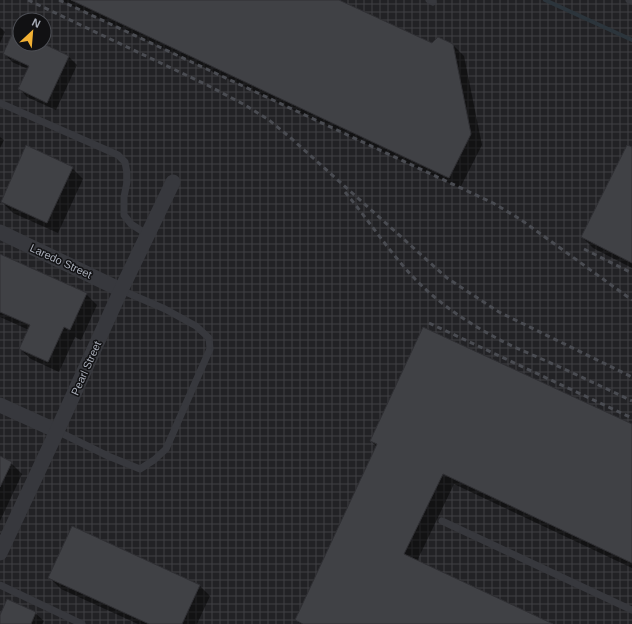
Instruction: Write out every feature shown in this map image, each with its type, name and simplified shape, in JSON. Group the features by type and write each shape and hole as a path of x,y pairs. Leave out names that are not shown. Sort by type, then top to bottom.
{"street":[{"name":"Pearl Street","path":"0,554 121,290 173,182"},
{"name":"Laredo Street","path":"0,232 121,290"},
{"path":"0,405 57,431"}],"lane":[{"path":"0,103 118,155 125,162 127,173 124,197 124,215 131,224 148,235"},
{"path":"57,431 108,456 140,469 154,460 166,449 210,349 209,338 196,326 165,309 121,290"},
{"path":"442,521 632,610"},
{"path":"0,585 82,624"}],"shaded area":[{"path":"0,0 632,0 632,624 0,624"}],"building":[{"path":"71,0 339,0 432,43 438,37 453,44 471,134 449,178"},
{"path":"12,34 12,52 52,52 52,48 69,56 47,103 18,89 29,66 3,54"},
{"path":"26,145 73,167 47,223 1,202"},
{"path":"627,145 632,147 632,263 581,237"},
{"path":"0,254 87,293 70,330 64,327 48,362 19,349 30,325 0,312"},
{"path":"423,327 632,424 632,563 443,474 404,554 553,624 303,624 295,620 377,444 370,441"},
{"path":"0,456 12,462 0,487"},
{"path":"72,526 200,585 182,624 149,624 48,578"},
{"path":"7,599 36,612 31,624 0,624 0,615"}],"waterway":[{"path":"545,0 632,40"}],"railway":[{"path":"28,0 207,85 245,105 269,120 292,139 447,278 499,312 632,377"},
{"path":"59,0 493,203 520,219 632,300"},
{"path":"345,192 401,264 422,286 455,313 504,342 632,401"},
{"path":"584,249 632,273"},
{"path":"429,323 632,418"}]}
